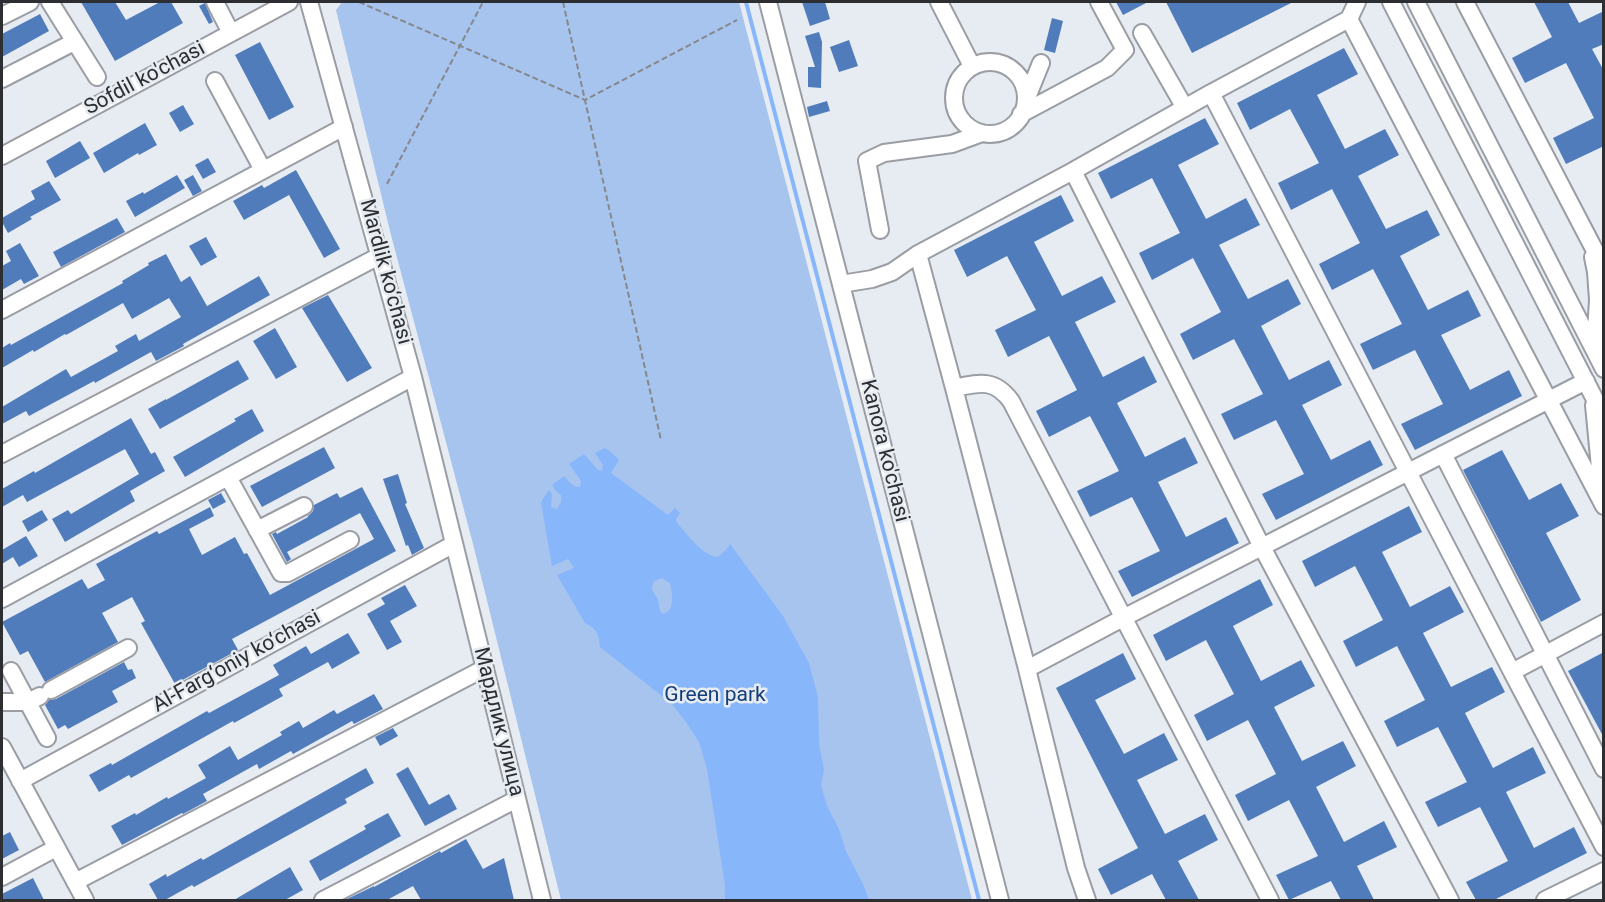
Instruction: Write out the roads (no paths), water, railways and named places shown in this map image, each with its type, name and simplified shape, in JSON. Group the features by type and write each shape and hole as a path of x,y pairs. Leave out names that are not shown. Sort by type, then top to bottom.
{"street":[{"path":"2,16 30,2"},
{"path":"50,2 97,77"},
{"path":"215,2 231,33"},
{"name":"Sofdil ko'chasi","path":"2,156 289,2"},
{"name":"Mardlik ko‘chasi","path":"309,2 381,255 454,544"},
{"name":"Kanora ko'chasi","path":"768,2 1000,900"},
{"path":"939,2 972,66"},
{"path":"1023,109 1107,68 1125,50 1099,2"},
{"path":"841,284 872,279 892,272 918,254 1349,19 1357,2"},
{"path":"1391,2 1604,417"},
{"path":"1416,2 1602,366"},
{"path":"1465,2 1604,268"},
{"path":"1349,19 1603,506"},
{"path":"1142,33 1185,108"},
{"path":"2,79 75,42"},
{"path":"1023,109 1026,96 1022,82 1013,70 1001,63 986,62 972,66 961,75 954,88 953,103 958,116 968,127 982,133 995,134 1008,129 1018,121 1023,109 1041,63"},
{"path":"215,81 263,170"},
{"path":"1212,93 1604,847"},
{"path":"2,310 344,127"},
{"path":"880,230 867,161 884,153 952,144 982,133"},
{"path":"1073,171 1262,547 1450,900"},
{"path":"1590,244 1596,272 1598,300 1596,331 1602,366"},
{"path":"918,254 1027,669 1076,868 1087,900"},
{"path":"2,454 381,255"},
{"path":"2,599 413,376"},
{"path":"1027,669 1586,381"},
{"path":"954,388 987,384 998,387 1007,396 1270,900"},
{"path":"1594,398 1603,506"},
{"path":"1443,454 1604,770"},
{"path":"228,477 279,571 284,574 350,540"},
{"path":"257,530 304,506"},
{"name":"Мардлик улица","path":"454,544 542,900"},
{"name":"Al-Farg‘oniy ko‘chasi","path":"20,781 454,544"},
{"path":"1512,672 1604,623"},
{"path":"2,702 40,696 128,648"},
{"path":"75,882 485,668"},
{"path":"11,671 40,696 47,738"},
{"path":"2,747 85,900"},
{"path":"323,900 517,799"},
{"path":"2,877 56,848"},
{"path":"1545,900 1604,871"}],"waterway":[{"path":"746,2 979,900"}],"park label":[{"name":"Green park","path":"715,696"}]}
